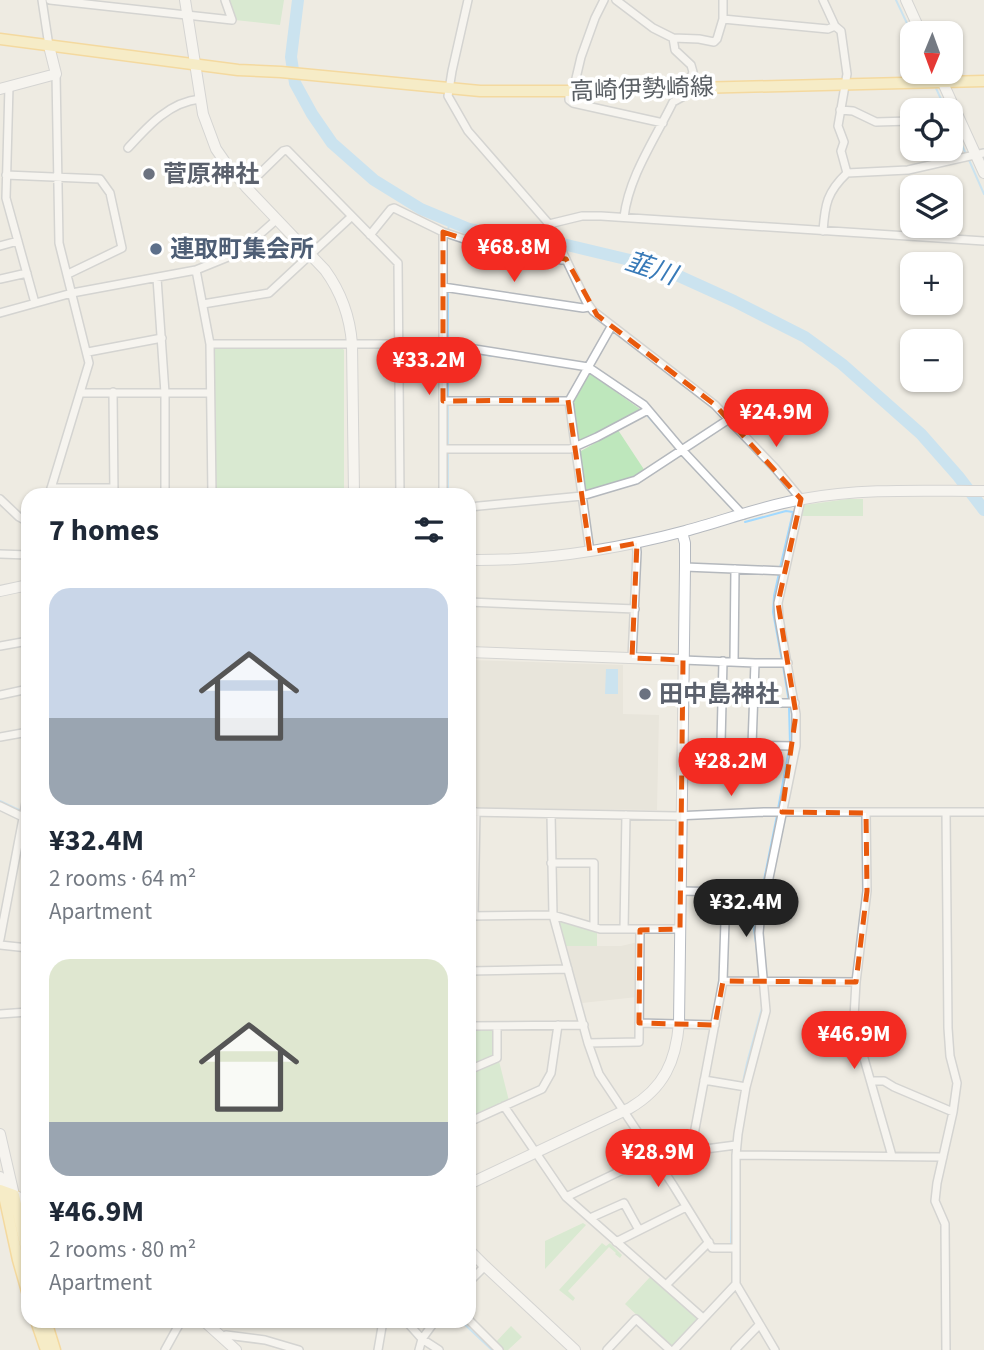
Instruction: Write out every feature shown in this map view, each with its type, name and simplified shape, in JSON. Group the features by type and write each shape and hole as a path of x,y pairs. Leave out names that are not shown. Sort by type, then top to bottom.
{"main road":[{"path":"0,39 195,65"},
{"name":"高崎伊勢崎線","path":"195,65 480,91 845,84 900,80"},
{"name":"高崎伊勢崎線","path":"963,79 984,81"},
{"path":"5,1192 21,1238"},
{"path":"5,1192 21,1270"},
{"path":"38,1328 46,1350"},
{"path":"48,1328 55,1350"}],"street":[{"path":"42,0 55,74 60,243 89,363 51,488"},
{"path":"50,0 131,4 188,16 232,20 226,0"},
{"path":"185,0 200,99 206,126 216,149 246,187 336,285 351,326 354,488"},
{"path":"468,0 448,89 448,96 468,131 549,224 589,306 597,315 686,382 729,419 801,499"},
{"path":"604,0 581,57 569,100 663,123"},
{"path":"616,0 673,38 699,38 714,42 723,19 723,0"},
{"path":"822,0 835,26 841,31 846,75 838,126 844,142 841,151 847,173"},
{"path":"906,0 916,21"},
{"path":"723,19 828,29 835,26"},
{"path":"624,217 629,191 637,173 673,102 684,96 693,72 691,65 675,50 673,38"},
{"path":"35,303 3,199 6,176 5,87 55,74"},
{"path":"944,84 980,154 984,173"},
{"path":"128,148 155,119 184,103 200,99"},
{"path":"840,110 853,111 877,122 900,121"},
{"path":"246,187 287,150 398,263 400,488"},
{"path":"823,231 825,204 832,188 847,173 908,170 980,154"},
{"path":"6,176 100,179 110,193 122,248 68,274"},
{"path":"370,235 394,208 443,232 485,246 562,260 565,256"},
{"path":"549,224 582,216 624,217 984,242"},
{"path":"203,304 269,293 351,217"},
{"path":"0,313 72,293 196,270 233,255 276,220"},
{"path":"443,232 443,488"},
{"path":"0,246 18,241"},
{"path":"196,270 210,344 212,488"},
{"path":"0,279 27,272"},
{"path":"157,278 165,393 165,488"},
{"path":"443,288 583,308 589,306"},
{"path":"590,552 569,401 611,327"},
{"path":"88,352 162,338"},
{"path":"210,344 443,344 588,367 640,401 743,515"},
{"path":"113,392 113,488"},
{"path":"81,393 210,393"},
{"path":"443,401 569,401"},
{"path":"443,449 570,449 648,410"},
{"path":"476,506 582,496 636,480 729,419"},
{"path":"476,560 540,558 590,552 682,532 801,499 882,491 983,491"},
{"path":"0,499 21,518"},
{"path":"775,1350 736,1284 736,1145 746,1087 766,1011 759,928 796,746 795,703 778,603 801,499"},
{"path":"476,1181 640,1102 658,1086 670,1065 677,1043 685,567 682,532"},
{"path":"632,658 636,543"},
{"path":"0,554 21,555"},
{"path":"685,567 784,571"},
{"path":"734,662 735,569"},
{"path":"0,591 21,586"},
{"path":"476,602 635,609"},
{"path":"0,646 21,642"},
{"path":"476,652 788,663"},
{"path":"723,661 721,743 796,746"},
{"path":"752,745 755,663"},
{"path":"0,695 21,690"},
{"path":"754,703 795,703"},
{"path":"0,737 21,733"},
{"path":"0,806 21,816"},
{"path":"476,812 681,816 730,812 984,813"},
{"path":"946,812 948,1028 950,1056 957,1083 936,1183 935,1201 945,1224 946,1350"},
{"path":"866,813 867,891 854,1017 892,1156"},
{"path":"551,814 552,915 599,1073 712,1248 736,1248"},
{"path":"624,929 626,815"},
{"path":"0,939 21,841"},
{"path":"551,863 594,863 594,927"},
{"path":"681,891 726,892 765,899"},
{"path":"693,1150 723,981 726,892"},
{"path":"476,916 552,915 600,929 680,929"},
{"path":"588,1043 639,1042 640,930"},
{"path":"0,945 21,947"},
{"path":"476,971 568,969"},
{"path":"723,981 856,982"},
{"path":"0,1014 21,1012"},
{"path":"639,1023 715,1025"},
{"path":"476,1119 541,1089 551,1073 558,1025"},
{"path":"476,1026 583,1025"},
{"path":"476,1067 496,1058 497,1026"},
{"path":"704,1080 746,1087"},
{"path":"871,1080 884,1081 953,1112"},
{"path":"504,1106 566,1197 703,1318"},
{"path":"0,1134 5,1192"},
{"path":"566,1197 653,1156 736,1145"},
{"path":"736,1155 943,1157"},
{"path":"0,1177 5,1192"},
{"path":"590,1218 624,1203 639,1230"},
{"path":"616,1242 686,1207"},
{"path":"666,1285 709,1242"},
{"path":"476,1257 575,1350"},
{"path":"476,1275 485,1266"},
{"path":"607,1350 636,1319 672,1350 736,1284"},
{"path":"735,1350 759,1325"},
{"path":"476,1327 499,1350"},
{"path":"165,1350 177,1328"},
{"path":"212,1328 236,1350"},
{"path":"378,1350 382,1328"},
{"path":"412,1328 422,1339 439,1350"},
{"path":"419,1350 422,1339 430,1328"},
{"path":"223,1338 226,1335 265,1340 299,1350"}],"highlighted area":[{"path":"443,232 485,246 566,259 597,315 715,405 801,499 778,603 796,714 782,812 866,813 867,891 856,982 723,981 715,1025 639,1023 640,930 680,929 683,660 632,658 637,543 590,552 568,400 443,401"}],"shaded area":[{"path":"476,660 623,665 623,714 659,715 657,810 476,808"},
{"path":"638,942 637,997 582,1003 565,946 621,946"}],"green space":[{"path":"229,0 284,0 280,25 235,20"},
{"path":"216,348 344,350 344,488 216,488 213,351"},
{"path":"588,372 640,409 581,442 578,440 573,399"},
{"path":"618,430 645,471 635,477 587,491 581,451"},
{"path":"863,499 863,516 802,516 804,505"},
{"path":"562,919 597,930 597,946 565,946 559,923"},
{"path":"476,1030 494,1031 493,1057 476,1065"},
{"path":"499,1061 509,1101 476,1117 476,1071"},
{"path":"583,1223 586,1225 545,1269 545,1241"},
{"path":"602,1243 606,1246 610,1243 622,1255 620,1258 609,1247 568,1291 575,1298 573,1301 559,1290"},
{"path":"650,1277 698,1320 670,1346 625,1304"},
{"path":"511,1326 522,1337 508,1350 503,1350 495,1343"}],"water":[{"path":"606,669 618,669 618,694 605,694"}],"waterway":[{"name":"韮川","path":"298,0 291,57 295,83 332,143 374,180 421,209 469,229 529,241 567,245 659,267 805,337 842,364 921,434 984,510"},
{"path":"896,0 906,21"},
{"path":"935,86 940,98"},
{"path":"963,147 966,154"},
{"path":"969,160 984,194"},
{"path":"448,230 450,221"},
{"path":"447,236 447,286"},
{"path":"448,291 448,342"},
{"path":"448,347 493,356"},
{"path":"448,349 448,400"},
{"path":"448,405 448,445"},
{"path":"648,416 676,448"},
{"path":"448,451 448,488"},
{"path":"683,456 732,508"},
{"path":"745,522 786,511 793,512 780,568"},
{"path":"779,573 773,612 782,661"},
{"path":"783,666 789,702"},
{"path":"789,707 790,744"},
{"path":"778,809 789,749"},
{"path":"0,801 19,810"},
{"path":"761,895 777,815"},
{"path":"758,957 754,929 760,900"},
{"path":"743,1082 762,1008 761,990"},
{"path":"735,1133 740,1104"},
{"path":"731,1243 733,1163"},
{"path":"468,1328 492,1350"}],"place":[{"name":"菅原神社","path":"149,174"},
{"name":"連取町集会所","path":"156,249"},
{"name":"田中島神社","path":"645,694"}]}
